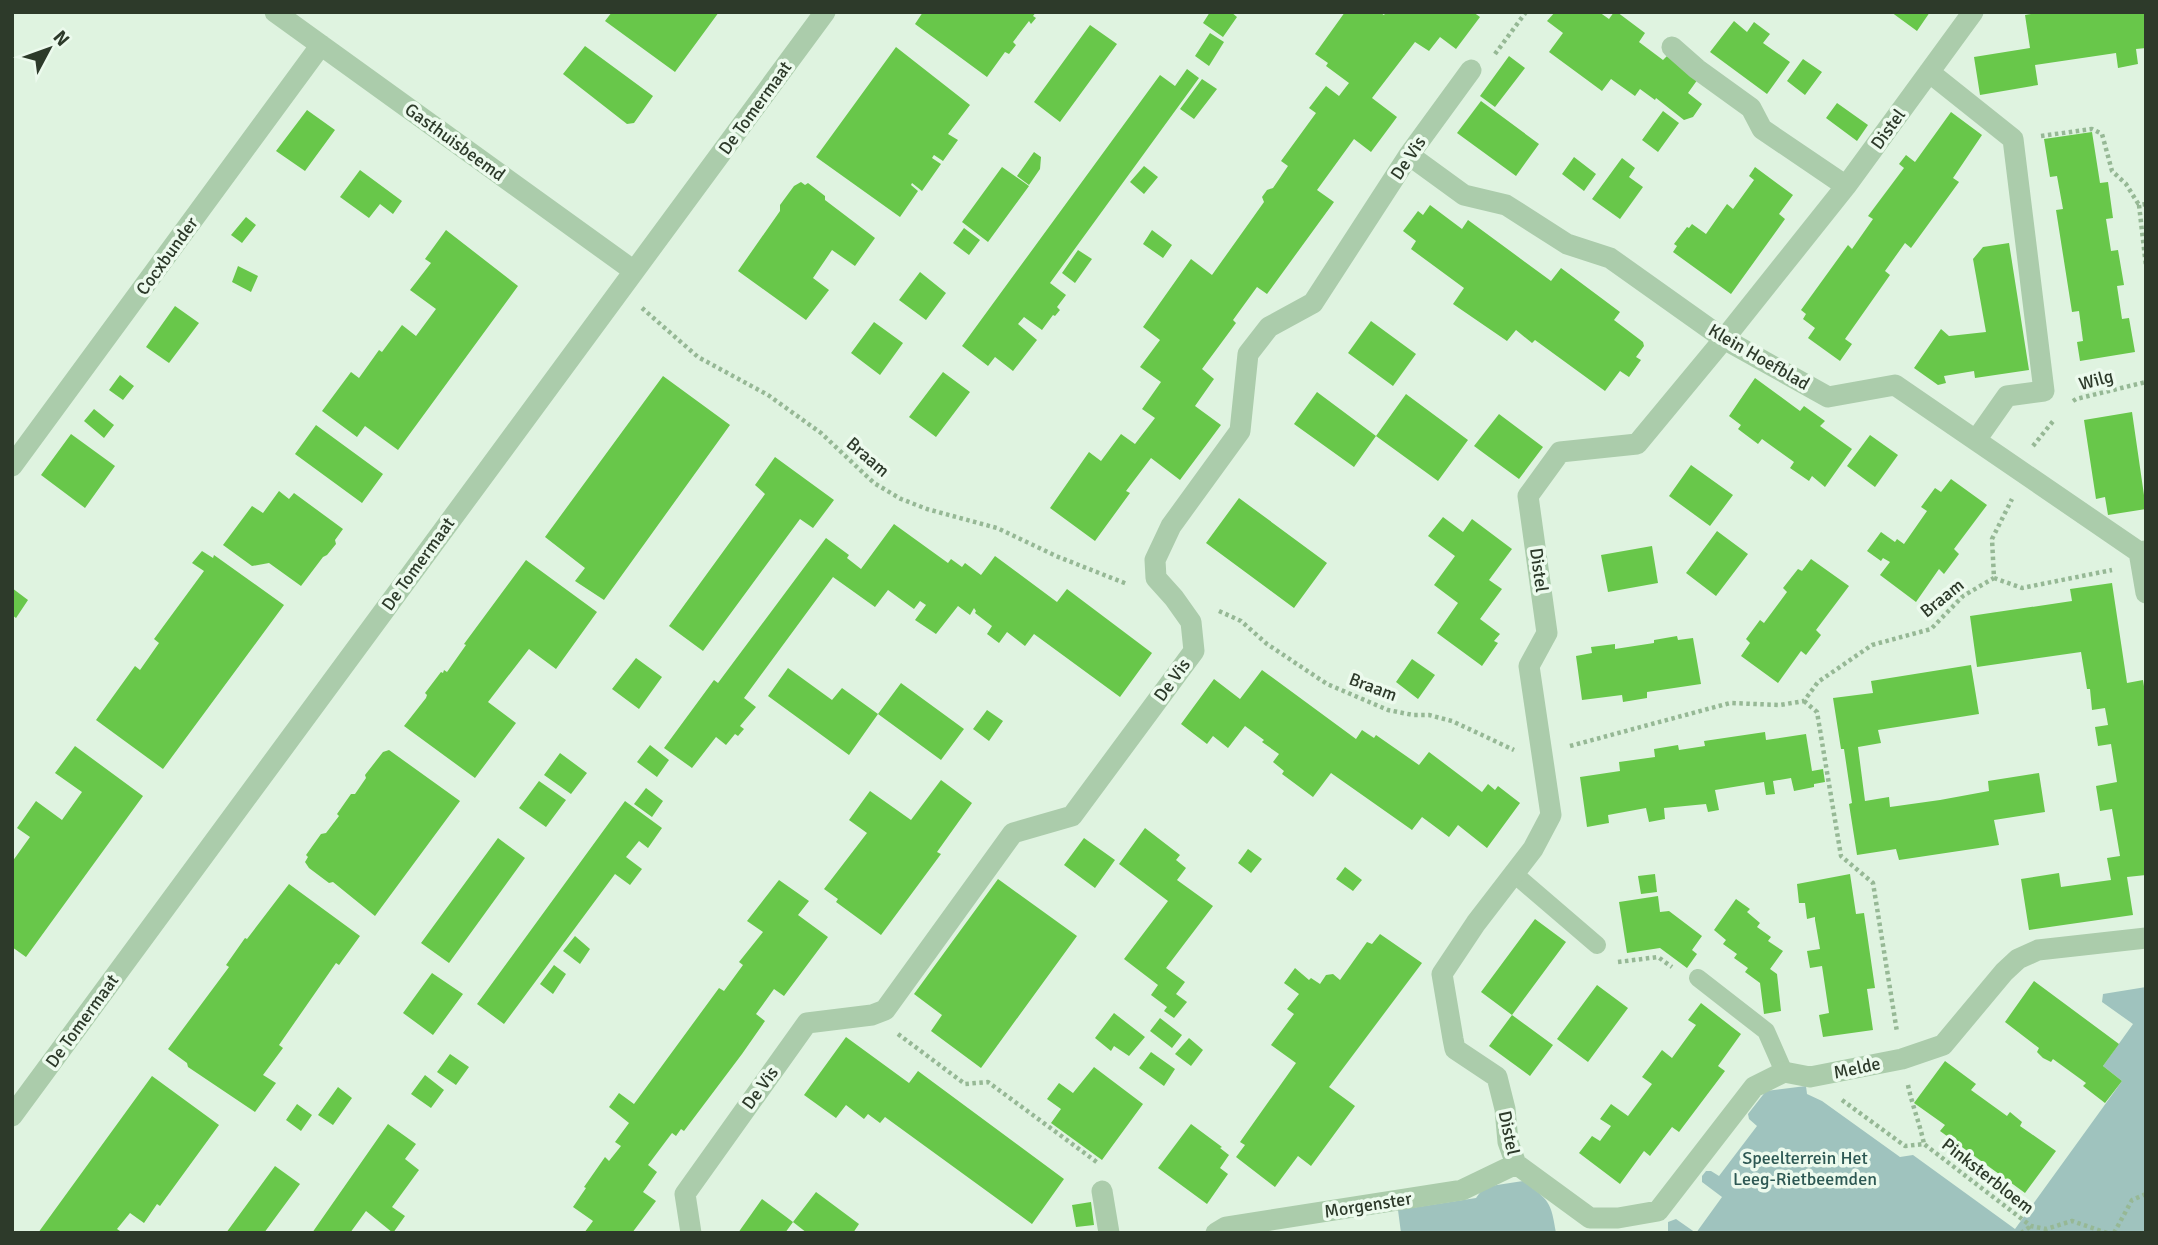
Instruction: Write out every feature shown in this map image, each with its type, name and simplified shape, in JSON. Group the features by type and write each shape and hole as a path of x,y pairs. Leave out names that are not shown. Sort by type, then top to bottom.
{"street":[{"name":"Gasthuisbeemd","path":"275,12 634,271"},
{"name":"De Tomermaat","path":"12,1116 825,12"},
{"name":"Distel","path":"1784,1072 1754,1087 1658,1211 1618,1219 1590,1217 1516,1164 1508,1142 1505,1109 1497,1077 1455,1049 1442,974 1533,849 1551,815 1529,666 1547,633 1528,496 1560,452 1637,444 1724,340 1846,186 1973,12"},
{"name":"Cocxbunder","path":"12,467 321,46"},
{"path":"1672,47 1697,69 1751,108 1762,129 1846,186"},
{"name":"De Vis","path":"691,1233 685,1194 807,1023 872,1015 885,1010 1013,833 1072,816 1194,651 1192,622 1157,578 1155,560 1171,526 1240,431 1248,354 1269,327 1313,303 1409,155 1471,70"},
{"path":"1929,72 2013,139 2044,391 2007,396 1976,440"},
{"name":"Klein Hoefblad","path":"1409,155 1464,195 1506,205 1567,244 1610,258 1724,340 1828,397 1895,386 2142,552"},
{"path":"2142,552 2146,593"},
{"name":"Melde","path":"1784,1072 1811,1077 1902,1059 1943,1045 2018,959 2038,950 2146,938"},
{"name":"Morgenster","path":"1216,1233 1226,1227 1462,1191 1516,1164"},
{"path":"1102,1191 1109,1233"}],"lane":[{"path":"1513,873 1597,944"},
{"path":"1698,978 1766,1031 1784,1072"}],"path":[{"path":"1471,70 1487,64 1526,12"},
{"path":"2013,139 2092,129 2102,134 2112,171 2126,184 2138,205 2146,266"},
{"path":"2138,205 2146,204"},
{"name":"Braam","path":"620,289 698,357 768,395 821,433 874,483 901,499 997,528 1127,584 1210,607 1241,621 1281,654 1296,661 1327,684 1388,710 1452,721 1518,752 1578,745 1730,703 1780,705 1804,701 1818,682 1872,645 1931,629 1963,596 1994,578"},
{"name":"Wilg","path":"2067,406 2076,399 2146,382"},
{"path":"2059,414 2034,443 2025,474 1992,539 1994,578 2022,588 2114,569 2142,552"},
{"path":"1804,701 1817,712 1841,856 1873,883 1897,1037"},
{"path":"1597,944 1618,962 1658,957 1683,975 1698,978"},
{"path":"872,1015 965,1084 988,1082 1098,1164 1102,1191"},
{"path":"1902,1059 1924,1144"},
{"name":"Pinksterbloem","path":"1811,1077 1905,1146 1924,1144 2031,1226 2046,1230 2072,1221 2106,1233"},
{"path":"2114,1233 2132,1200 2146,1194"},
{"path":"2021,1233 2031,1226"}],"green space":[{"name":"Speelterrein Het Leeg-Rietbeemden","path":"2146,987 2146,1233 1696,1233 1722,1197 1702,1182 1702,1176 1706,1171 1711,1171 1719,1176 1757,1126 1749,1119 1748,1114 1766,1091 1806,1086 1807,1094 1822,1101 1900,1157 1913,1155 2015,1229 2122,1081 2103,1066 2133,1024 2102,1002 2103,994"},
{"path":"1523,1181 1547,1202 1556,1233 1401,1233 1398,1210 1476,1198 1484,1187"},
{"path":"1676,1219 1696,1233 1670,1233 1668,1222"}],"building":[{"path":"612,12 719,12 675,72 605,21"},
{"path":"923,12 1036,12 1033,16 1036,18 1031,24 1029,21 1013,42 1016,45 1009,54 1005,52 987,77 915,24"},
{"path":"1210,12 1231,12 1237,17 1223,37 1203,23"},
{"path":"1345,12 1379,12 1384,15 1386,12 1473,12 1480,17 1456,49 1440,37 1429,51 1415,42 1372,98 1397,117 1371,152 1354,139 1317,190 1334,202 1267,294 1257,287 1233,320 1236,323 1202,369 1214,379 1195,406 1221,425 1180,480 1151,458 1126,491 1130,493 1095,541 1050,508 1089,452 1101,461 1121,434 1135,444 1155,418 1142,409 1161,382 1140,367 1160,340 1143,327 1191,259 1212,275 1264,202 1262,197 1267,190 1273,188 1288,166 1281,161 1316,113 1309,108 1326,86 1339,96 1349,83 1315,54"},
{"path":"1555,12 1599,12 1609,19 1617,12 1645,33 1639,42 1663,60 1667,56 1698,79 1688,93 1702,104 1693,117 1684,120 1640,89 1635,96 1611,79 1602,91 1549,52 1563,33 1547,21"},
{"path":"1891,12 1930,12 1917,31"},
{"path":"2043,12 2146,12 2146,48 2136,49 2138,64 2118,68 2116,53 2035,65 2038,85 1980,95 1974,57 2030,48 2025,15"},
{"path":"1734,21 1747,32 1754,22 1770,34 1763,43 1790,62 1767,94 1710,52"},
{"path":"1090,25 1117,44 1060,122 1034,102"},
{"path":"1210,33 1224,42 1209,66 1195,56"},
{"path":"585,46 653,96 634,123 627,124 563,74"},
{"path":"896,47 970,105 948,134 958,140 943,161 934,155 932,158 941,164 922,191 912,183 918,191 900,217 816,157"},
{"path":"1509,56 1525,68 1495,107 1480,96"},
{"path":"1803,59 1822,72 1805,95 1787,81"},
{"path":"1187,69 1199,78 1050,283 1066,295 1057,307 1060,310 1042,330 1024,317 1018,324 1037,340 1013,371 995,357 988,366 962,346 1160,75 1175,86"},
{"path":"1202,79 1217,89 1194,119 1180,109"},
{"path":"1481,101 1539,144 1516,176 1457,133"},
{"path":"1837,103 1868,125 1857,141 1826,118"},
{"path":"307,110 335,130 305,171 276,151"},
{"path":"1663,111 1679,123 1658,152 1642,140"},
{"path":"1951,112 1982,135 1953,178 1959,182 1911,248 1905,243 1885,271 1890,275 1845,339 1852,344 1840,361 1808,338 1815,328 1803,319 1806,314 1801,310 1848,245 1852,249 1873,219 1868,216 1904,168 1899,164 1906,155 1915,162"},
{"path":"2092,132 2100,183 2108,182 2113,218 2106,219 2111,251 2118,250 2124,285 2117,286 2122,319 2129,318 2135,352 2080,361 2077,342 2083,341 2079,311 2072,312 2056,210 2063,209 2057,176 2050,177 2044,139"},
{"path":"1034,152 1041,157 1040,169 1029,185 1017,176"},
{"path":"1574,157 1596,174 1584,191 1562,174"},
{"path":"1622,158 1635,168 1629,177 1643,187 1620,219 1592,199"},
{"path":"1144,166 1158,177 1144,194 1130,182"},
{"path":"1002,167 1029,186 988,242 962,222"},
{"path":"1755,167 1793,195 1779,214 1785,219 1731,294 1673,252 1677,246 1674,244 1692,224 1706,234 1727,204 1733,209 1754,180 1749,176"},
{"path":"360,170 402,201 393,214 380,204 369,218 340,197"},
{"path":"801,182 805,185 808,183 825,196 825,200 875,238 855,266 832,250 813,278 829,290 806,320 738,271 780,211 780,205 794,186"},
{"path":"1430,205 1462,229 1468,220 1551,281 1561,268 1620,312 1614,320 1643,342 1644,346 1636,357 1641,360 1629,377 1620,371 1605,391 1535,340 1532,343 1516,330 1507,341 1453,304 1464,288 1411,249 1416,241 1403,231 1418,211 1423,215"},
{"path":"246,217 256,225 242,243 231,235"},
{"path":"964,228 980,240 969,255 953,243"},
{"path":"446,230 518,286 398,450 365,426 357,437 322,411 351,372 359,378 379,350 382,352 402,325 416,336 436,309 410,290 431,263 425,259"},
{"path":"1152,230 1172,245 1163,258 1143,244"},
{"path":"2009,243 2029,370 1975,378 1974,371 1944,376 1946,383 1938,385 1914,368 1941,329 1949,336 1986,332 1973,259 1983,247"},
{"path":"1078,250 1092,259 1075,283 1062,273"},
{"path":"238,266 258,276 251,292 232,282"},
{"path":"920,272 946,293 926,320 899,300"},
{"path":"175,306 199,323 169,363 146,347"},
{"path":"1371,321 1416,354 1393,386 1348,353"},
{"path":"874,322 903,343 880,375 851,353"},
{"path":"943,372 970,392 936,437 909,417"},
{"path":"120,375 134,386 123,400 109,390"},
{"path":"663,376 730,425 604,600 575,581 585,568 545,537"},
{"path":"1755,378 1800,411 1804,406 1825,421 1820,426 1852,449 1825,487 1812,476 1809,481 1790,468 1794,462 1762,439 1758,444 1738,429 1741,425 1729,416"},
{"path":"1317,392 1376,436 1354,467 1294,424"},
{"path":"1406,394 1468,440 1438,481 1376,436"},
{"path":"94,409 114,425 104,438 84,421"},
{"path":"2132,412 2146,509 2108,515 2105,497 2096,499 2084,420"},
{"path":"1499,414 1543,447 1519,479 1474,446"},
{"path":"316,425 383,474 362,503 295,454"},
{"path":"71,434 115,466 85,508 41,475"},
{"path":"1870,435 1898,455 1875,487 1847,466"},
{"path":"775,457 834,500 813,528 800,519 703,651 669,626 765,494 755,485"},
{"path":"1691,465 1733,495 1710,526 1669,496"},
{"path":"1951,479 1987,505 1954,549 1959,554 1944,574 1939,569 1916,602 1880,575 1890,562 1883,558 1881,561 1867,551 1881,532 1895,542 1897,539 1904,544 1927,511 1921,507 1935,488 1941,492"},
{"path":"279,491 289,499 294,493 343,529 335,540 336,544 301,586 269,563 252,566 223,545 252,506 263,513"},
{"path":"1239,498 1327,563 1294,608 1206,543"},
{"path":"1443,517 1463,532 1472,519 1512,549 1489,580 1502,589 1480,619 1500,634 1494,641 1498,643 1482,666 1437,633 1458,603 1434,585 1455,556 1428,536"},
{"path":"894,524 948,563 951,559 962,567 965,563 981,575 995,556 1057,602 1067,589 1152,653 1120,697 1034,634 1025,646 1007,632 999,643 987,634 992,626 975,613 974,608 970,615 958,606 936,634 915,620 926,605 920,601 914,609 888,590 875,607 833,577 744,698 756,707 740,726 744,729 738,736 735,734 726,745 716,737 692,768 664,748 714,680 718,683 826,538 849,555 847,558 861,569"},
{"path":"1717,531 1748,554 1716,596 1686,573"},
{"path":"1652,546 1658,583 1608,592 1601,555"},
{"path":"202,551 213,558 214,555 284,605 163,769 96,720 135,666 140,670 159,643 154,639 204,571 192,563"},
{"path":"1811,559 1849,586 1816,630 1821,635 1806,655 1801,651 1778,683 1741,656 1750,643 1746,639 1760,620 1764,623 1787,592 1783,588 1798,569 1802,571"},
{"path":"526,560 597,612 556,669 529,649 488,702 516,723 475,778 404,726 426,698 425,693 441,672 447,672 466,645 464,644"},
{"path":"2112,583 2127,683 2143,680 2146,699 2146,875 2127,877 2133,915 2029,930 2021,879 2059,873 2061,887 2111,880 2107,858 2120,856 2112,809 2100,811 2096,786 2117,782 2111,744 2098,746 2095,727 2108,725 2105,708 2092,710 2081,652 1977,667 1970,616 2072,601 2070,589"},
{"path":"12,588 28,600 16,618 12,615"},
{"path":"1677,636 1678,640 1693,638 1701,684 1647,692 1647,698 1623,702 1622,695 1582,700 1576,656 1592,653 1591,647 1615,644 1615,649 1654,643 1654,640"},
{"path":"636,658 662,677 639,709 612,689"},
{"path":"1412,659 1435,675 1418,699 1396,682"},
{"path":"1971,665 1979,714 1878,730 1881,743 1858,747 1865,801 1889,797 1890,807 1940,800 1989,791 1988,781 2039,773 2045,812 1994,820 1999,845 1899,860 1896,849 1857,855 1844,749 1841,749 1833,698 1873,693 1871,681"},
{"path":"788,668 832,700 842,688 878,714 849,755 768,696"},
{"path":"1262,670 1356,739 1362,730 1374,738 1376,735 1419,765 1429,752 1482,792 1488,784 1495,790 1498,786 1520,803 1487,848 1458,825 1449,837 1422,817 1412,830 1331,773 1313,797 1282,774 1284,771 1273,762 1279,754 1245,726 1228,748 1213,736 1207,744 1181,724 1214,679 1240,699"},
{"path":"901,683 964,729 941,760 878,714"},
{"path":"987,710 1003,721 989,741 973,729"},
{"path":"1765,732 1766,740 1806,734 1812,771 1823,769 1825,782 1794,791 1791,778 1773,781 1775,794 1766,795 1764,782 1715,790 1719,810 1708,812 1706,804 1664,808 1665,819 1649,822 1646,808 1608,815 1609,823 1587,827 1580,777 1620,771 1619,762 1655,757 1654,749 1678,745 1679,750 1705,746 1704,741"},
{"path":"650,745 669,760 657,777 637,762"},
{"path":"75,746 143,796 26,957 12,947 12,862 30,837 17,828 36,801 62,820 82,792 55,773"},
{"path":"389,750 460,801 375,916 333,882 329,883 309,868 305,862 308,857 306,855 321,834 326,833 339,816 337,814 351,794 355,794 366,778 365,775 383,752"},
{"path":"560,753 587,773 571,794 544,775"},
{"path":"941,780 972,803 937,852 941,854 881,935 836,902 838,899 824,889 867,833 849,820 870,791 911,820"},
{"path":"539,781 566,800 546,827 519,808"},
{"path":"646,788 663,801 652,817 634,804"},
{"path":"625,801 662,828 648,848 639,841 626,857 642,869 630,885 615,874 504,1024 477,1004"},
{"path":"1145,828 1180,855 1176,860 1186,868 1177,880 1213,906 1166,968 1185,982 1176,994 1187,1002 1174,1018 1164,1011 1167,1007 1151,995 1158,985 1124,959 1168,901 1119,864"},
{"path":"498,838 525,858 449,963 421,943"},
{"path":"1084,838 1115,860 1095,888 1064,865"},
{"path":"1248,849 1262,859 1251,873 1238,863"},
{"path":"1345,867 1362,880 1353,891 1336,879"},
{"path":"1655,874 1657,892 1641,894 1638,876"},
{"path":"1850,874 1856,914 1864,913 1875,988 1867,989 1873,1030 1823,1037 1819,1015 1829,1013 1822,966 1810,968 1807,951 1820,949 1815,917 1807,919 1805,903 1799,903 1797,884"},
{"path":"998,879 1077,936 981,1068 931,1031 942,1015 914,994"},
{"path":"779,880 809,901 798,915 828,937 784,996 774,989 756,1014 765,1021 742,1054 684,1131 681,1129 676,1136 672,1133 648,1165 657,1172 643,1192 656,1201 632,1233 584,1233 593,1221 573,1207 605,1157 609,1161 621,1146 615,1142 629,1123 609,1107 619,1093 634,1104 719,988 724,991 743,965 739,962 763,932 747,921"},
{"path":"289,884 360,936 339,965 336,963 279,1045 283,1048 263,1075 276,1083 255,1112 188,1067 187,1063 168,1049 229,967 226,965 245,938 247,939"},
{"path":"1658,896 1660,912 1669,911 1702,936 1692,950 1697,954 1687,968 1660,948 1627,953 1619,902"},
{"path":"1736,899 1750,909 1747,912 1760,923 1757,927 1771,937 1768,941 1783,951 1770,969 1777,974 1781,1011 1764,1014 1760,983 1745,972 1748,968 1734,958 1737,954 1723,944 1726,940 1714,930"},
{"path":"1535,919 1566,942 1512,1015 1481,992"},
{"path":"1380,934 1422,963 1329,1087 1355,1106 1311,1166 1298,1156 1275,1187 1236,1157 1245,1145 1240,1142 1296,1063 1271,1045 1294,1014 1287,1009 1299,994 1284,983 1295,968 1309,980 1311,978 1320,984 1326,975 1333,974 1340,980 1367,942 1372,944"},
{"path":"575,936 590,949 580,964 563,951"},
{"path":"554,965 566,974 553,994 540,984"},
{"path":"432,973 463,994 433,1035 403,1013"},
{"path":"2034,981 2119,1044 2103,1066 2122,1081 2105,1103 2083,1086 2086,1083 2053,1059 2051,1062 2043,1058 2037,1052 2039,1048 2005,1022"},
{"path":"1597,985 1628,1008 1588,1062 1557,1039"},
{"path":"1701,1003 1741,1034 1718,1066 1725,1071 1679,1132 1672,1127 1650,1156 1644,1151 1620,1184 1579,1153 1592,1136 1600,1141 1611,1126 1600,1119 1611,1104 1628,1116 1652,1084 1642,1077 1662,1050 1672,1058 1696,1025 1688,1020"},
{"path":"1114,1013 1145,1037 1129,1056 1114,1046 1111,1051 1095,1038"},
{"path":"1512,1015 1553,1045 1530,1076 1489,1046"},
{"path":"1160,1018 1182,1035 1172,1048 1150,1031"},
{"path":"846,1037 909,1083 918,1071 1064,1179 1032,1224 885,1117 880,1123 868,1114 864,1119 846,1105 836,1118 804,1095"},
{"path":"1189,1038 1203,1050 1191,1066 1175,1054"},
{"path":"1151,1052 1175,1069 1164,1086 1139,1068"},
{"path":"450,1054 469,1067 456,1085 437,1072"},
{"path":"1945,1061 1976,1084 1971,1090 2007,1116 2010,1112 2022,1122 2020,1126 2056,1151 2025,1193 1940,1131 1945,1125 1914,1103"},
{"path":"1094,1067 1143,1104 1102,1160 1051,1123 1061,1109 1047,1099 1059,1083 1073,1093"},
{"path":"425,1075 444,1090 431,1108 411,1094"},
{"path":"152,1076 219,1125 160,1206 157,1204 144,1223 130,1213 117,1229 123,1233 38,1233"},
{"path":"338,1087 352,1098 333,1125 318,1115"},
{"path":"297,1104 312,1115 301,1131 286,1120"},
{"path":"388,1124 416,1144 405,1159 419,1170 392,1207 405,1216 393,1233 366,1211 350,1233 312,1233"},
{"path":"1191,1124 1229,1155 1220,1168 1228,1174 1207,1204 1158,1168"},
{"path":"275,1166 300,1184 264,1233 226,1233"},
{"path":"816,1192 859,1224 853,1233 807,1233 793,1222"},
{"path":"762,1199 793,1222 785,1233 738,1233"},
{"path":"1091,1202 1094,1225 1076,1227 1072,1205"}]}
